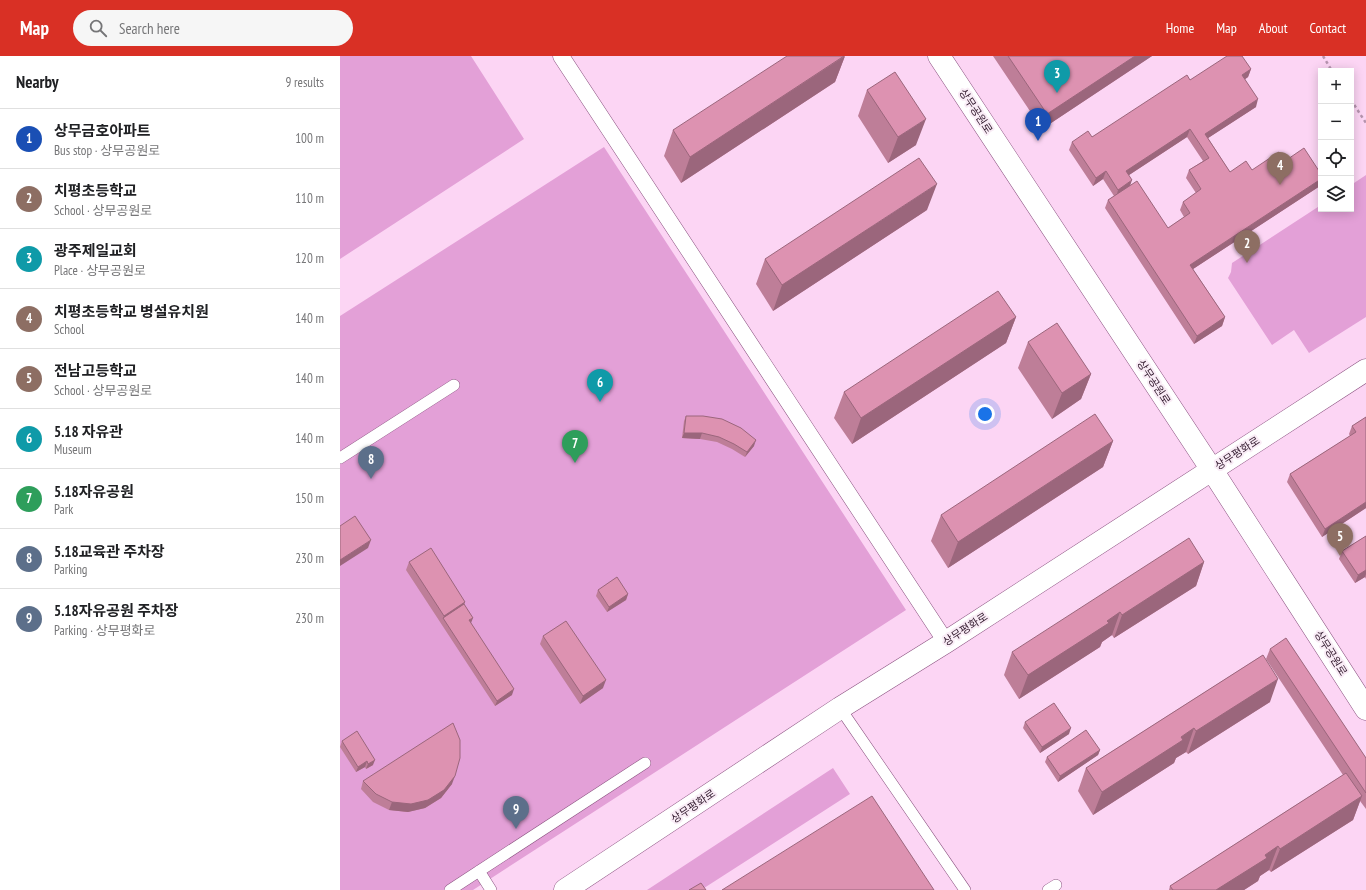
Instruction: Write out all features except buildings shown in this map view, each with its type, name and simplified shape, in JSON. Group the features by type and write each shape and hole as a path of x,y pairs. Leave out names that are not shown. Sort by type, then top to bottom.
{"street":[{"path":"561,56 946,642"},
{"name":"상무공원로","path":"939,56 1212,470 1366,709"},
{"name":"상무평화로","path":"565,890 840,708 946,642 1366,370"}],"lane":[{"path":"340,458 454,385"},
{"path":"840,708 964,890"},
{"path":"450,890 645,763"},
{"path":"479,871 491,890"}],"path":[{"path":"1323,56 1330,68"},
{"path":"1354,104 1366,123"}],"shaded area":[{"path":"340,56 471,56 524,139 340,259"},
{"path":"604,147 906,610 473,890 340,890 340,316"},
{"path":"1366,175 1366,317 1309,353 1294,330 1272,345 1228,278 1231,272 1232,263 1318,207 1318,212 1354,212 1354,183"},
{"path":"833,768 850,794 701,890 647,890"}],"place":[{"name":"광주제일교회","path":"1057,93"},
{"name":"상무금호아파트","path":"1038,141"},
{"name":"치평초등학교 병설유치원","path":"1280,185"},
{"name":"치평초등학교","path":"1247,263"},
{"name":"5.18 자유관","path":"600,402"},
{"name":"5.18자유공원","path":"575,463"},
{"name":"5.18교육관 주차장","path":"371,479"},
{"name":"전남고등학교","path":"1340,556"},
{"name":"5.18자유공원 주차장","path":"516,829"}]}
